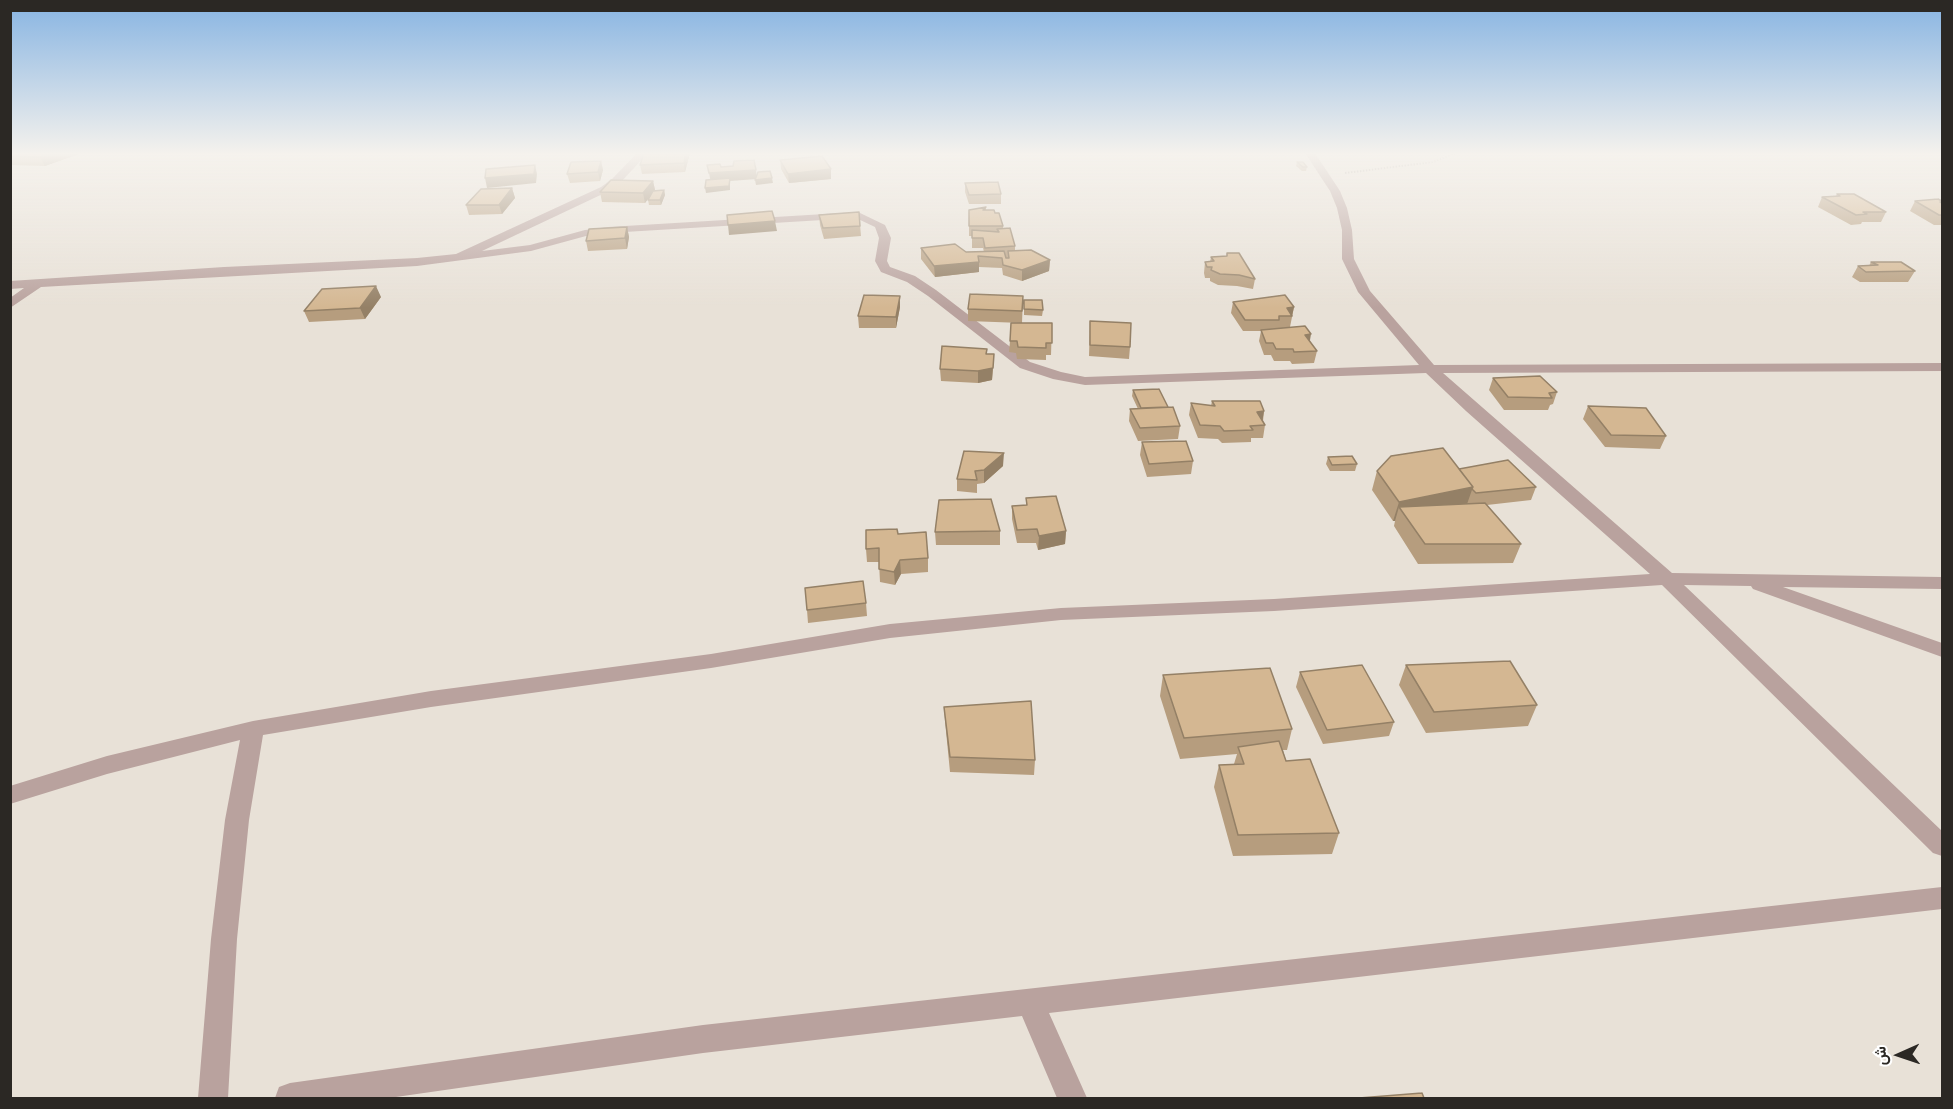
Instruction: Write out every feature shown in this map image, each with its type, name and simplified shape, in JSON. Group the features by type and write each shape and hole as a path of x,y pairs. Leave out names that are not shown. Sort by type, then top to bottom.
{"street":[{"path":"459,257 571,205"},
{"path":"1340,205 1347,230 1346,247 1352,270 1371,302 1430,369 1479,415 1667,579 1942,846"},
{"path":"10,285 224,271 417,262 518,250 608,230 858,215 873,220 880,225 883,231 885,238 881,261 885,269 911,279 925,288 1025,365 1058,376 1097,381 1430,369 1942,367"},
{"path":"10,304 38,283"},
{"path":"10,795 107,765 253,729 431,699 711,661 890,631 1061,614 1274,605 1667,579 1942,583"},
{"path":"1747,580 1942,650"},
{"path":"213,1098 224,939 237,820 253,729"},
{"path":"290,1098 703,1039 1942,898"},
{"path":"1030,1002 1072,1098"}],"building":[{"path":"1837,205 1873,205 1886,212 1863,212 1867,214 1856,215"},
{"path":"1921,205 1942,205 1942,215"},
{"path":"986,207 983,210 994,210 995,213 999,213 1003,226 969,226 969,210"},
{"path":"772,211 775,221 728,225 727,215"},
{"path":"859,212 860,226 823,228 819,215"},
{"path":"627,227 625,238 586,241 589,229"},
{"path":"1010,228 1015,246 985,248 983,238 972,238 972,230 999,232 997,229"},
{"path":"955,244 966,252 1004,251 1006,258 1009,258 1008,251 1031,250 1050,260 1022,270 1003,265 1002,258 978,256 979,262 934,266 921,248"},
{"path":"1227,253 1239,253 1255,279 1220,274 1211,270 1212,267 1207,267 1205,262 1214,261 1211,257 1227,256"},
{"path":"1871,262 1901,262 1915,271 1866,272 1858,266 1878,265"},
{"path":"376,286 360,308 304,311 322,289"},
{"path":"970,294 1023,296 1022,311 968,309"},
{"path":"864,295 900,296 896,317 858,316"},
{"path":"1285,295 1294,307 1287,308 1292,316 1279,316 1279,320 1245,320 1233,302"},
{"path":"1024,300 1042,300 1043,310 1024,309"},
{"path":"1090,321 1131,323 1130,347 1090,345"},
{"path":"1011,323 1052,323 1052,343 1046,343 1046,348 1018,347 1017,341 1010,341"},
{"path":"1305,326 1311,334 1305,335 1317,351 1294,352 1293,349 1276,349 1273,343 1266,343 1261,330"},
{"path":"942,346 987,349 986,354 994,354 993,368 978,371 940,369"},
{"path":"1540,376 1557,392 1549,393 1552,398 1508,397 1493,378"},
{"path":"1159,389 1168,407 1141,408 1133,390"},
{"path":"1212,401 1260,401 1264,411 1257,412 1265,425 1250,426 1253,430 1224,431 1220,426 1200,425 1191,403 1215,406"},
{"path":"1588,406 1646,408 1666,436 1611,435"},
{"path":"1173,407 1180,426 1140,428 1130,409"},
{"path":"1186,441 1193,461 1149,464 1142,442"},
{"path":"1443,448 1473,487 1399,502 1377,471 1391,456"},
{"path":"964,451 1004,453 984,470 975,471 977,480 957,479"},
{"path":"1352,456 1357,464 1332,465 1328,457"},
{"path":"1508,460 1536,487 1476,493 1459,469"},
{"path":"1056,496 1066,531 1039,536 1037,529 1017,530 1012,506 1027,505 1026,498"},
{"path":"991,499 1000,531 935,532 939,500"},
{"path":"1485,503 1521,544 1425,544 1399,507"},
{"path":"897,529 898,534 926,532 928,558 900,560 894,572 879,569 879,548 866,549 866,530"},
{"path":"863,581 866,603 807,610 805,588"},
{"path":"1510,661 1537,705 1434,712 1406,665"},
{"path":"1362,665 1394,722 1327,730 1300,672"},
{"path":"1270,668 1292,729 1184,738 1163,675"},
{"path":"1031,701 1035,760 950,757 944,707"},
{"path":"1279,741 1286,761 1310,759 1339,833 1238,835 1219,765 1244,764 1238,747"},
{"path":"1422,1093 1424,1098 1359,1098"}]}
